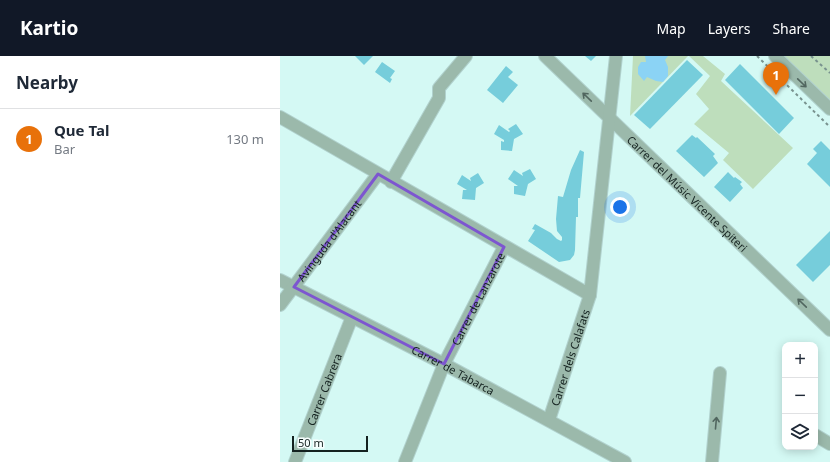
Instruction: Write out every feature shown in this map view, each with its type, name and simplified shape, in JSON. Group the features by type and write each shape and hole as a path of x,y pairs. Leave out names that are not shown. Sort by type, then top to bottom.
{"street":[{"path":"391,182 439,98 439,88 466,56"},
{"name":"Carrer del Músic Vicente Spiteri","path":"545,56 830,330"},
{"name":"Carrer dels Calafats","path":"549,420 590,295 616,56"},
{"path":"775,56 830,110"},
{"path":"280,117 590,295"},
{"name":"Avinguda d'Alacant","path":"280,306 378,174"},
{"name":"Carrer de Lanzarote","path":"405,462 444,364 504,247"},
{"name":"Carrer de Tabarca","path":"280,280 444,364 625,462"},
{"name":"Carrer Cabrera","path":"295,462 352,317"},
{"path":"712,462 720,374"},
{"path":"818,437 830,444"}],"path":[{"path":"757,56 830,127"},
{"path":"811,56 830,73"}],"highlighted area":[{"path":"378,174 504,247 444,364 294,287"}],"green space":[{"path":"633,56 688,56 630,116"},
{"path":"689,56 703,56 725,74 721,81 793,148 753,189 723,160 729,153 694,124 709,109 696,94 710,76"},
{"path":"784,56 830,56 830,100"}],"water":[{"path":"645,56 668,56 665,60 668,67 668,76 663,82 647,77 644,81 638,74 638,67 641,62 646,62"}],"building":[{"path":"355,56 373,56 364,65"},
{"path":"585,56 596,56 591,61"},
{"path":"687,60 703,75 650,129 634,115"},
{"path":"382,62 395,71 390,78 392,79 390,83 375,72"},
{"path":"740,64 794,118 779,134 725,80"},
{"path":"506,66 513,72 508,77 518,85 503,103 487,90"},
{"path":"516,124 523,134 514,139 512,151 501,150 501,141 504,142 504,140 494,134 499,125 509,132 510,131 508,129"},
{"path":"692,135 696,138 697,137 715,154 713,156 718,163 704,177 676,151"},
{"path":"821,141 830,150 830,187 807,164 817,153 813,149"},
{"path":"580,150 584,152 580,198 578,198 578,217 576,217 575,250 574,255 570,260 559,262 528,241 535,230 532,229 535,224 551,233 557,239 562,240 562,237 557,231 556,219 558,196 563,197 571,170"},
{"path":"530,169 536,179 528,184 525,196 514,194 514,186 518,186 508,179 514,170 523,176 522,173"},
{"path":"728,172 734,178 735,177 742,182 740,184 743,188 730,202 714,187"},
{"path":"478,173 484,183 476,188 475,200 462,199 463,190 467,190 457,184 462,175 471,181 470,178"},
{"path":"830,231 830,265 813,282 796,265"}],"place":[{"name":"Que Tal","path":"776,95"}]}
